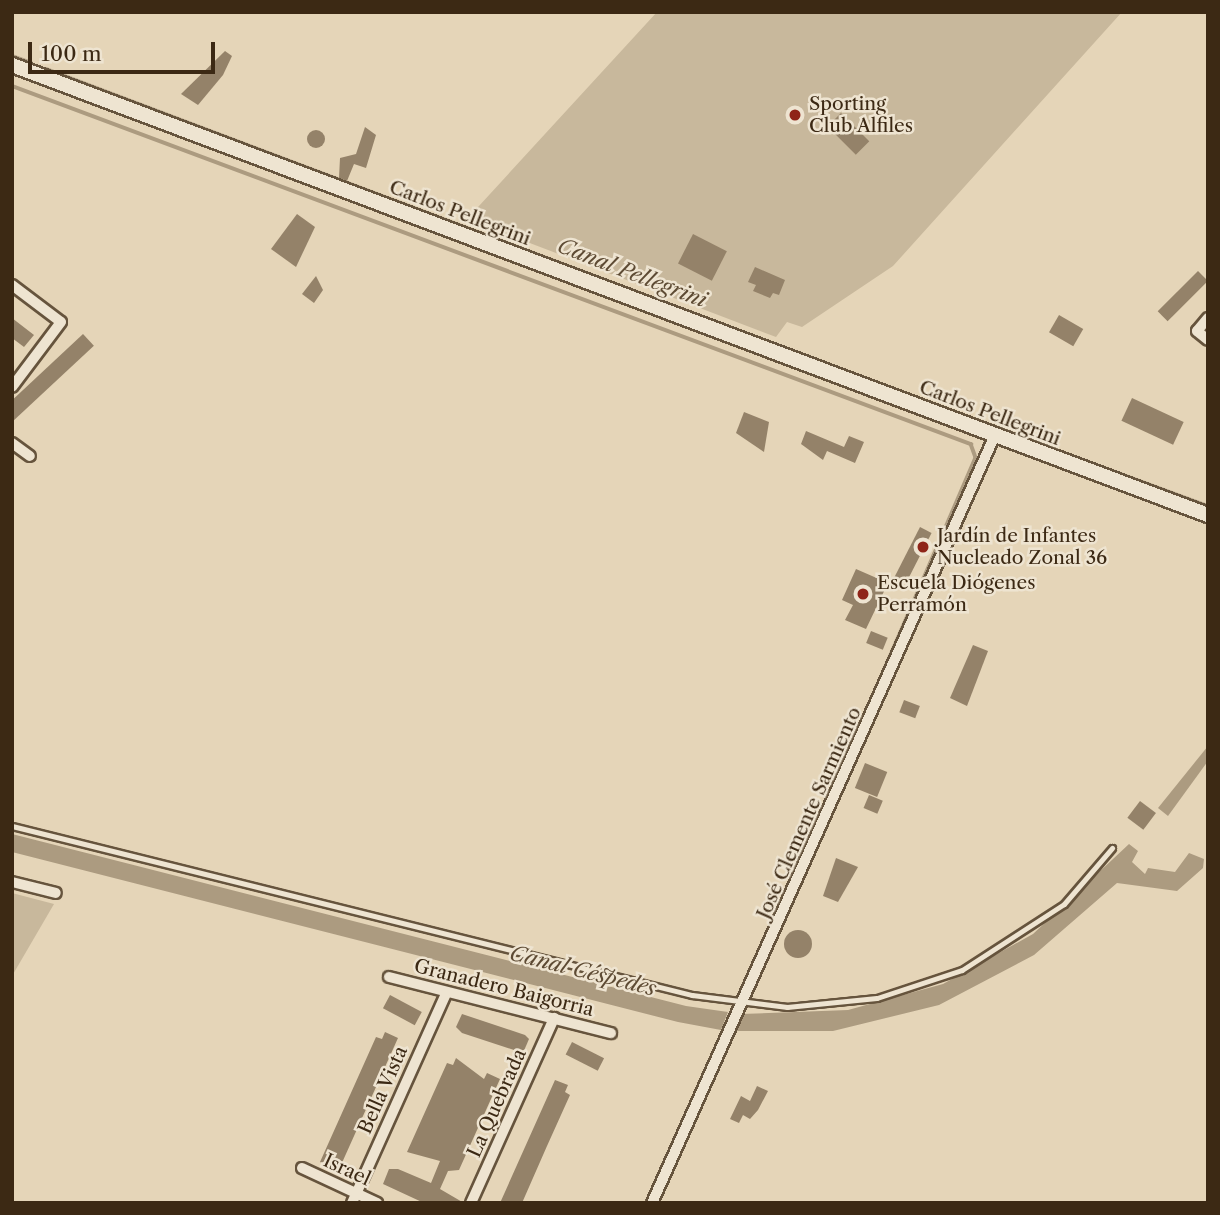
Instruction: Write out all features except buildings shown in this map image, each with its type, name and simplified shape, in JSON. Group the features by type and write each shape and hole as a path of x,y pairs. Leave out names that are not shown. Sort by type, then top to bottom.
{"main road":[{"name":"Carlos Pellegrini","path":"12,65 1208,515"}],"street":[{"path":"12,285 61,322 12,387"},
{"path":"1208,318 1197,331 1208,340"},
{"name":"José Clemente Sarmiento","path":"652,1203 734,1013 995,435"},
{"path":"12,443 30,456"},
{"path":"12,882 57,893"},
{"name":"Granadero Baigorria","path":"389,977 611,1033"},
{"name":"Bella Vista","path":"354,1198 447,992"},
{"name":"La Quebrada","path":"471,1203 554,1018"},
{"name":"Israel","path":"302,1168 354,1198 377,1203"}],"lane":[{"path":"12,826 740,1003 844,1005 962,970 1063,904 1112,848"}],"shaded area":[{"name":"Sporting Club Alfiles","path":"657,12 1122,12 893,266 802,327 787,322 776,337 467,219"},
{"path":"1208,746 1208,761 1168,816 1158,808"},
{"path":"12,834 686,1006 728,1012 721,1030 678,1022 12,852"},
{"path":"1129,844 1138,851 1132,862 1145,874 1148,868 1175,872 1189,853 1204,859 1203,868 1177,891 1117,883 1034,955 939,1005 833,1031 732,1031 741,1014 848,1010 943,984 1033,934"},
{"path":"12,893 54,904 12,976"}],"waterway":[{"name":"Canal Pellegrini","path":"12,56 31,63"},
{"name":"Canal Pellegrini","path":"46,69 994,427"},
{"path":"12,86 971,444 976,458 873,697"},
{"name":"Canal Pellegrini","path":"1014,435 1208,506"}],"place":[{"name":"Sporting Club Alfiles","path":"795,115"},
{"name":"Jardín de Infantes Nucleado Zonal 36","path":"923,547"},
{"name":"Escuela Diógenes Perramón","path":"863,594"}],"water label":[{"name":"Canal Céspedes","path":"583,971"}]}
